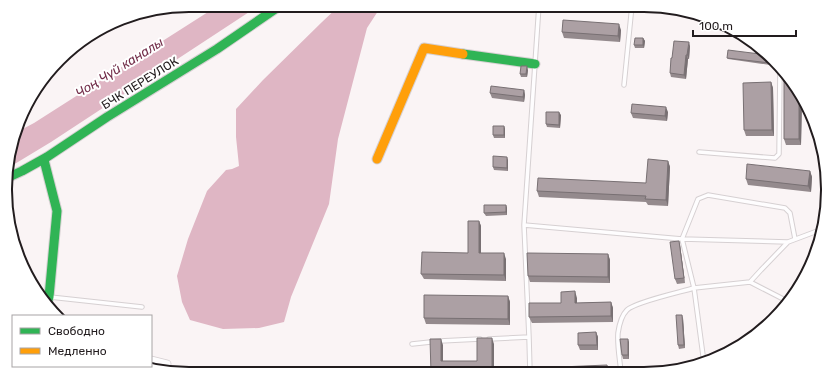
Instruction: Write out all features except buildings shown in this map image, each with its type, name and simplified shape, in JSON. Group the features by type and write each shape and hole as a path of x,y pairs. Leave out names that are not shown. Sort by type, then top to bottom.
{"street":[{"name":"БЧК ПЕРЕУЛОК","path":"13,175 44,160 86,131 271,12"},
{"path":"377,159 424,48 535,64"},
{"path":"44,160 57,211 48,297"},
{"path":"152,360 168,364"}],"lane":[{"path":"530,367 530,337 524,225 539,12"},
{"path":"624,85 631,12"},
{"path":"699,152 775,158 779,154 780,76"},
{"path":"703,357 694,288 682,239 698,199 708,195 785,208 790,213 795,239"},
{"path":"524,225 682,239 788,242"},
{"path":"750,282 788,242 816,231"},
{"path":"621,367 618,331 627,310 633,306 694,288 750,282 783,299"},
{"path":"51,300 142,307"},
{"path":"412,344 440,341 530,337"}],"shaded area":[{"path":"208,12 249,12 51,142 14,164 21,132 22,129"},
{"path":"333,12 377,12 367,28 338,139 329,204 291,297 284,322 259,328 223,329 190,320 182,302 177,276 188,239 207,191 226,170 239,166 236,137 236,109"}],"traffic: fast":[{"path":"12,175 47,157 107,117 217,49 271,12"},
{"path":"463,54 535,64"},
{"path":"44,160 57,211 49,298"}],"traffic: slow":[{"path":"377,159 424,48 463,54"}],"water label":[{"name":"Чоң Чүй каналы","path":"119,67"}]}
